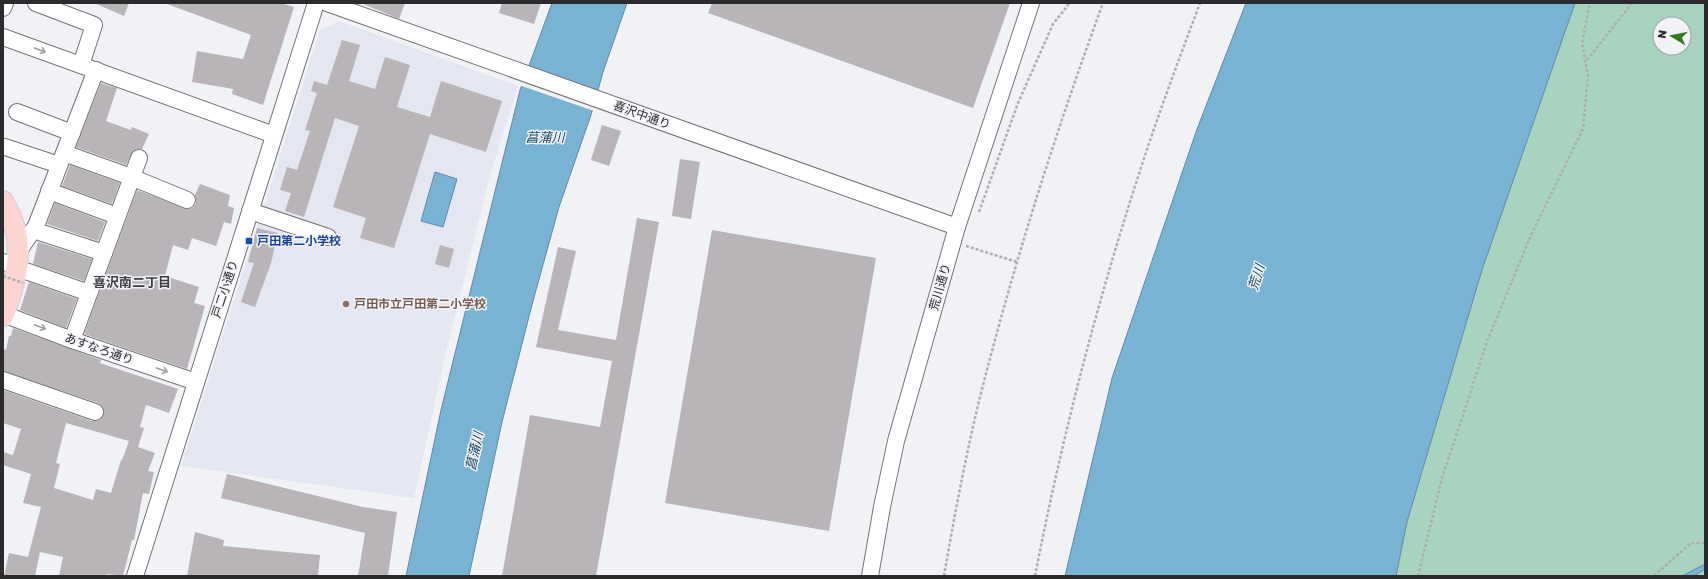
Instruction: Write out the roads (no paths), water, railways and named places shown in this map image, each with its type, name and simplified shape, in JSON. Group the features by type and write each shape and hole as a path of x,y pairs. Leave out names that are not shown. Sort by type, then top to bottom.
{"main road":[{"path":"3,201 14,226 12,267 15,283 3,315"}],"street":[{"path":"3,8 5,3"},
{"path":"36,3 94,25 88,68 72,133 33,230 12,267 89,293"},
{"name":"戸二小通り","path":"135,576 316,3"},
{"name":"喜沢中通り","path":"328,3 602,101 955,234"},
{"name":"荒川通り","path":"870,576 882,507 896,441 955,234 1031,3"},
{"path":"4,40 88,68 274,135"},
{"path":"17,112 72,133"},
{"path":"5,147 62,159 131,177 187,200"},
{"path":"72,340 139,158"},
{"path":"49,191 117,216"},
{"path":"250,211 328,237"},
{"path":"33,230 104,253"},
{"name":"あすなろ通り","path":"3,315 196,382"},
{"path":"3,380 95,412"}],"water":[{"name":"菖蒲川","path":"552,3 627,3 603,72 591,115 559,207 533,301 502,422 469,576 406,576 441,410 520,90"},
{"name":"荒川","path":"1246,3 1575,3 1482,270 1407,522 1396,576 1065,576 1112,378 1197,129"},
{"path":"435,172 457,179 443,227 421,221"},
{"path":"1705,564 1705,569 1694,576 1682,576"}],"place":[{"name":"戸田第二小学校","path":"249,241"},
{"name":"戸田市立戸田第二小学校","path":"346,304"}],"district":[{"name":"喜沢南二丁目","path":"132,282"}]}
